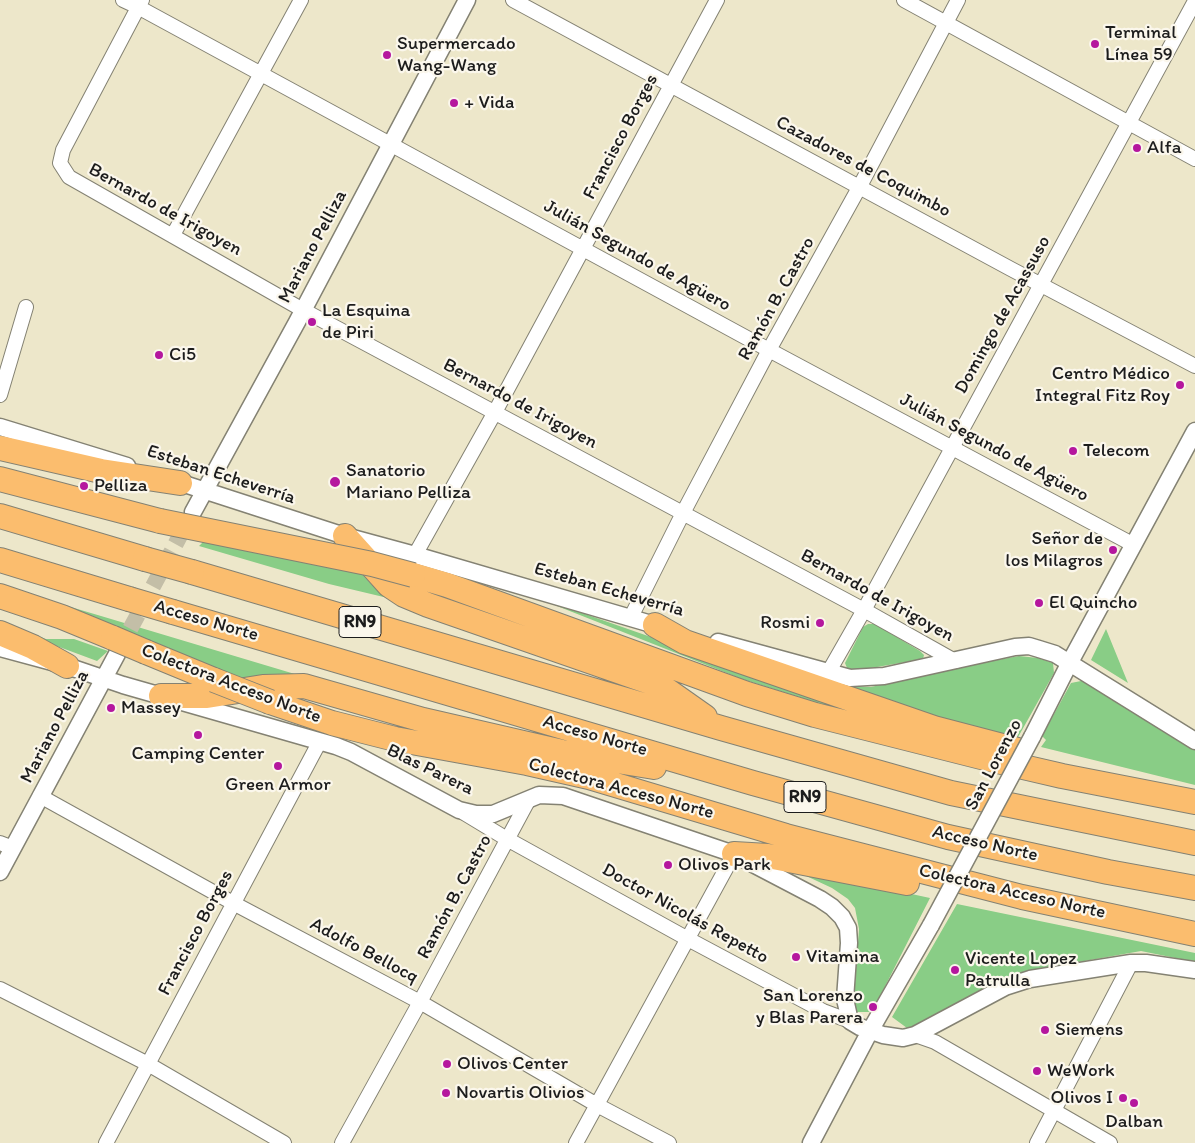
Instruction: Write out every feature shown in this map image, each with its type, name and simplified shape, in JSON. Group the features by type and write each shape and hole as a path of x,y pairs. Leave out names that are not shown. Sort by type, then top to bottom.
{"highway":[{"path":"0,448 101,471 180,483"},
{"path":"0,479 160,522 205,532 340,557 414,565 447,585 747,694 815,715 1010,764 1195,801"},
{"name":"RN9","path":"0,516 721,728 977,800 1195,843"},
{"path":"345,536 389,585 404,595 661,686 721,728"},
{"name":"Acceso Norte","path":"0,560 753,783 948,837 1108,872 1195,888"},
{"name":"Colectora Acceso Norte","path":"0,596 62,617 115,646 146,652 270,702 332,722 396,739 527,763 589,777 786,836 1022,897 1195,934"},
{"path":"655,625 685,642 934,728 1131,779 1195,801"},
{"path":"0,633 33,647 66,666"},
{"path":"161,696 207,696 263,687 304,686 422,720 562,752 753,783"},
{"path":"734,854 768,856 1013,904 1064,905"},
{"path":"1108,872 1195,904"}],"street":[{"name":"Julián Segundo de Agüero","path":"123,0 140,3 261,73 390,144 769,350 1134,544"},
{"path":"172,235 301,0"},
{"name":"Mariano Pelliza","path":"193,512 303,310 467,0"},
{"name":"Cazadores de Coquimbo","path":"513,0 670,86 1195,366"},
{"name":"Francisco Borges","path":"414,565 717,0"},
{"path":"904,0 1195,159"},
{"name":"Ramón B. Castro","path":"631,617 683,513 769,350 860,186 958,0"},
{"name":"Domingo de Acassuso","path":"828,672 864,610 1195,1"},
{"name":"Bernardo de Irigoyen","path":"140,3 63,150 60,163 69,177 303,310 864,610 955,661"},
{"path":"0,395 26,307"},
{"name":"Esteban Echeverría","path":"0,427 345,536 414,565 631,617 850,678 864,679 884,676 1015,647 1028,646 1055,654 1195,742"},
{"name":"San Lorenzo","path":"811,1143 870,1031 931,925 1069,664 1195,432"},
{"name":"Mariano Pelliza","path":"0,872 6,846 40,796 104,679 115,646"},
{"name":"Blas Parera","path":"0,648 320,741 351,752 459,810 476,814 493,814 514,807 528,799 550,794 576,800 734,854 820,899 842,918 848,928 845,999 850,1021"},
{"name":"Francisco Borges","path":"106,1143 320,741"},
{"name":"Adolfo Bellocq","path":"40,796 233,903 420,1002 597,1105 669,1143"},
{"name":"Ramón B. Castro","path":"342,1143 420,1002 528,799"},
{"name":"Doctor Nicolás Repetto","path":"459,810 507,839 688,939 823,1011 870,1031 903,1038 915,1034 936,1042 1110,1143"},
{"path":"576,1143 734,854"},
{"path":"1037,1143 1131,963"},
{"path":"915,1034 1004,987 1018,982 1131,963 1146,963 1195,970"},
{"path":"0,989 148,1064 284,1143"}],"green space":[{"path":"204,541 358,570 372,585 392,599 329,584 199,546"},
{"path":"0,586 385,701 249,681 57,605"},
{"path":"519,591 893,723 860,716 742,679"},
{"path":"0,622 46,639 74,639 108,651 97,661 0,625"},
{"path":"868,624 875,624 920,651 924,655 923,659 854,671 847,668 845,663 863,627"},
{"path":"1106,629 1128,683 1091,660"},
{"path":"1019,656 1038,658 1053,663 1054,673 1017,739 926,718 785,668 851,686 871,687"},
{"path":"1086,680 1195,747 1195,785 1041,747 1046,740 1042,736 1071,683"},
{"path":"787,867 930,898 872,1012 853,1012 859,929 855,908 848,899 832,888"},
{"path":"957,904 1195,953 1195,962 1141,951 1017,973 915,1027 907,1028 892,1017"}],"tunnel":[{"path":"119,650 190,517"}],"place":[{"name":"Terminal Línea 59","path":"1095,44"},
{"name":"Supermercado Wang-Wang","path":"387,55"},
{"name":"+ Vida","path":"454,103"},
{"name":"Alfa","path":"1137,148"},
{"name":"La Esquina de Piri","path":"312,322"},
{"name":"Ci5","path":"159,355"},
{"name":"Centro Médico Integral Fitz Roy","path":"1180,385"},
{"name":"Telecom","path":"1073,451"},
{"name":"Sanatorio Mariano Pelliza","path":"335,482"},
{"name":"Pelliza","path":"84,486"},
{"name":"Señor de los Milagros","path":"1113,550"},
{"name":"El Quincho","path":"1039,603"},
{"name":"Rosmi","path":"820,623"},
{"name":"Massey","path":"111,708"},
{"name":"Camping Center","path":"198,735"},
{"name":"Green Armor","path":"278,766"},
{"name":"Olivos Park","path":"668,865"},
{"name":"Vitamina","path":"796,957"},
{"name":"Vicente Lopez Patrulla","path":"955,970"},
{"name":"San Lorenzo y Blas Parera","path":"873,1007"},
{"name":"Siemens","path":"1045,1030"},
{"name":"Olivos Center","path":"447,1064"},
{"name":"WeWork","path":"1037,1071"},
{"name":"Novartis Olivios","path":"446,1093"},
{"name":"Olivos I","path":"1123,1098"},
{"name":"Dalban","path":"1134,1103"}]}
